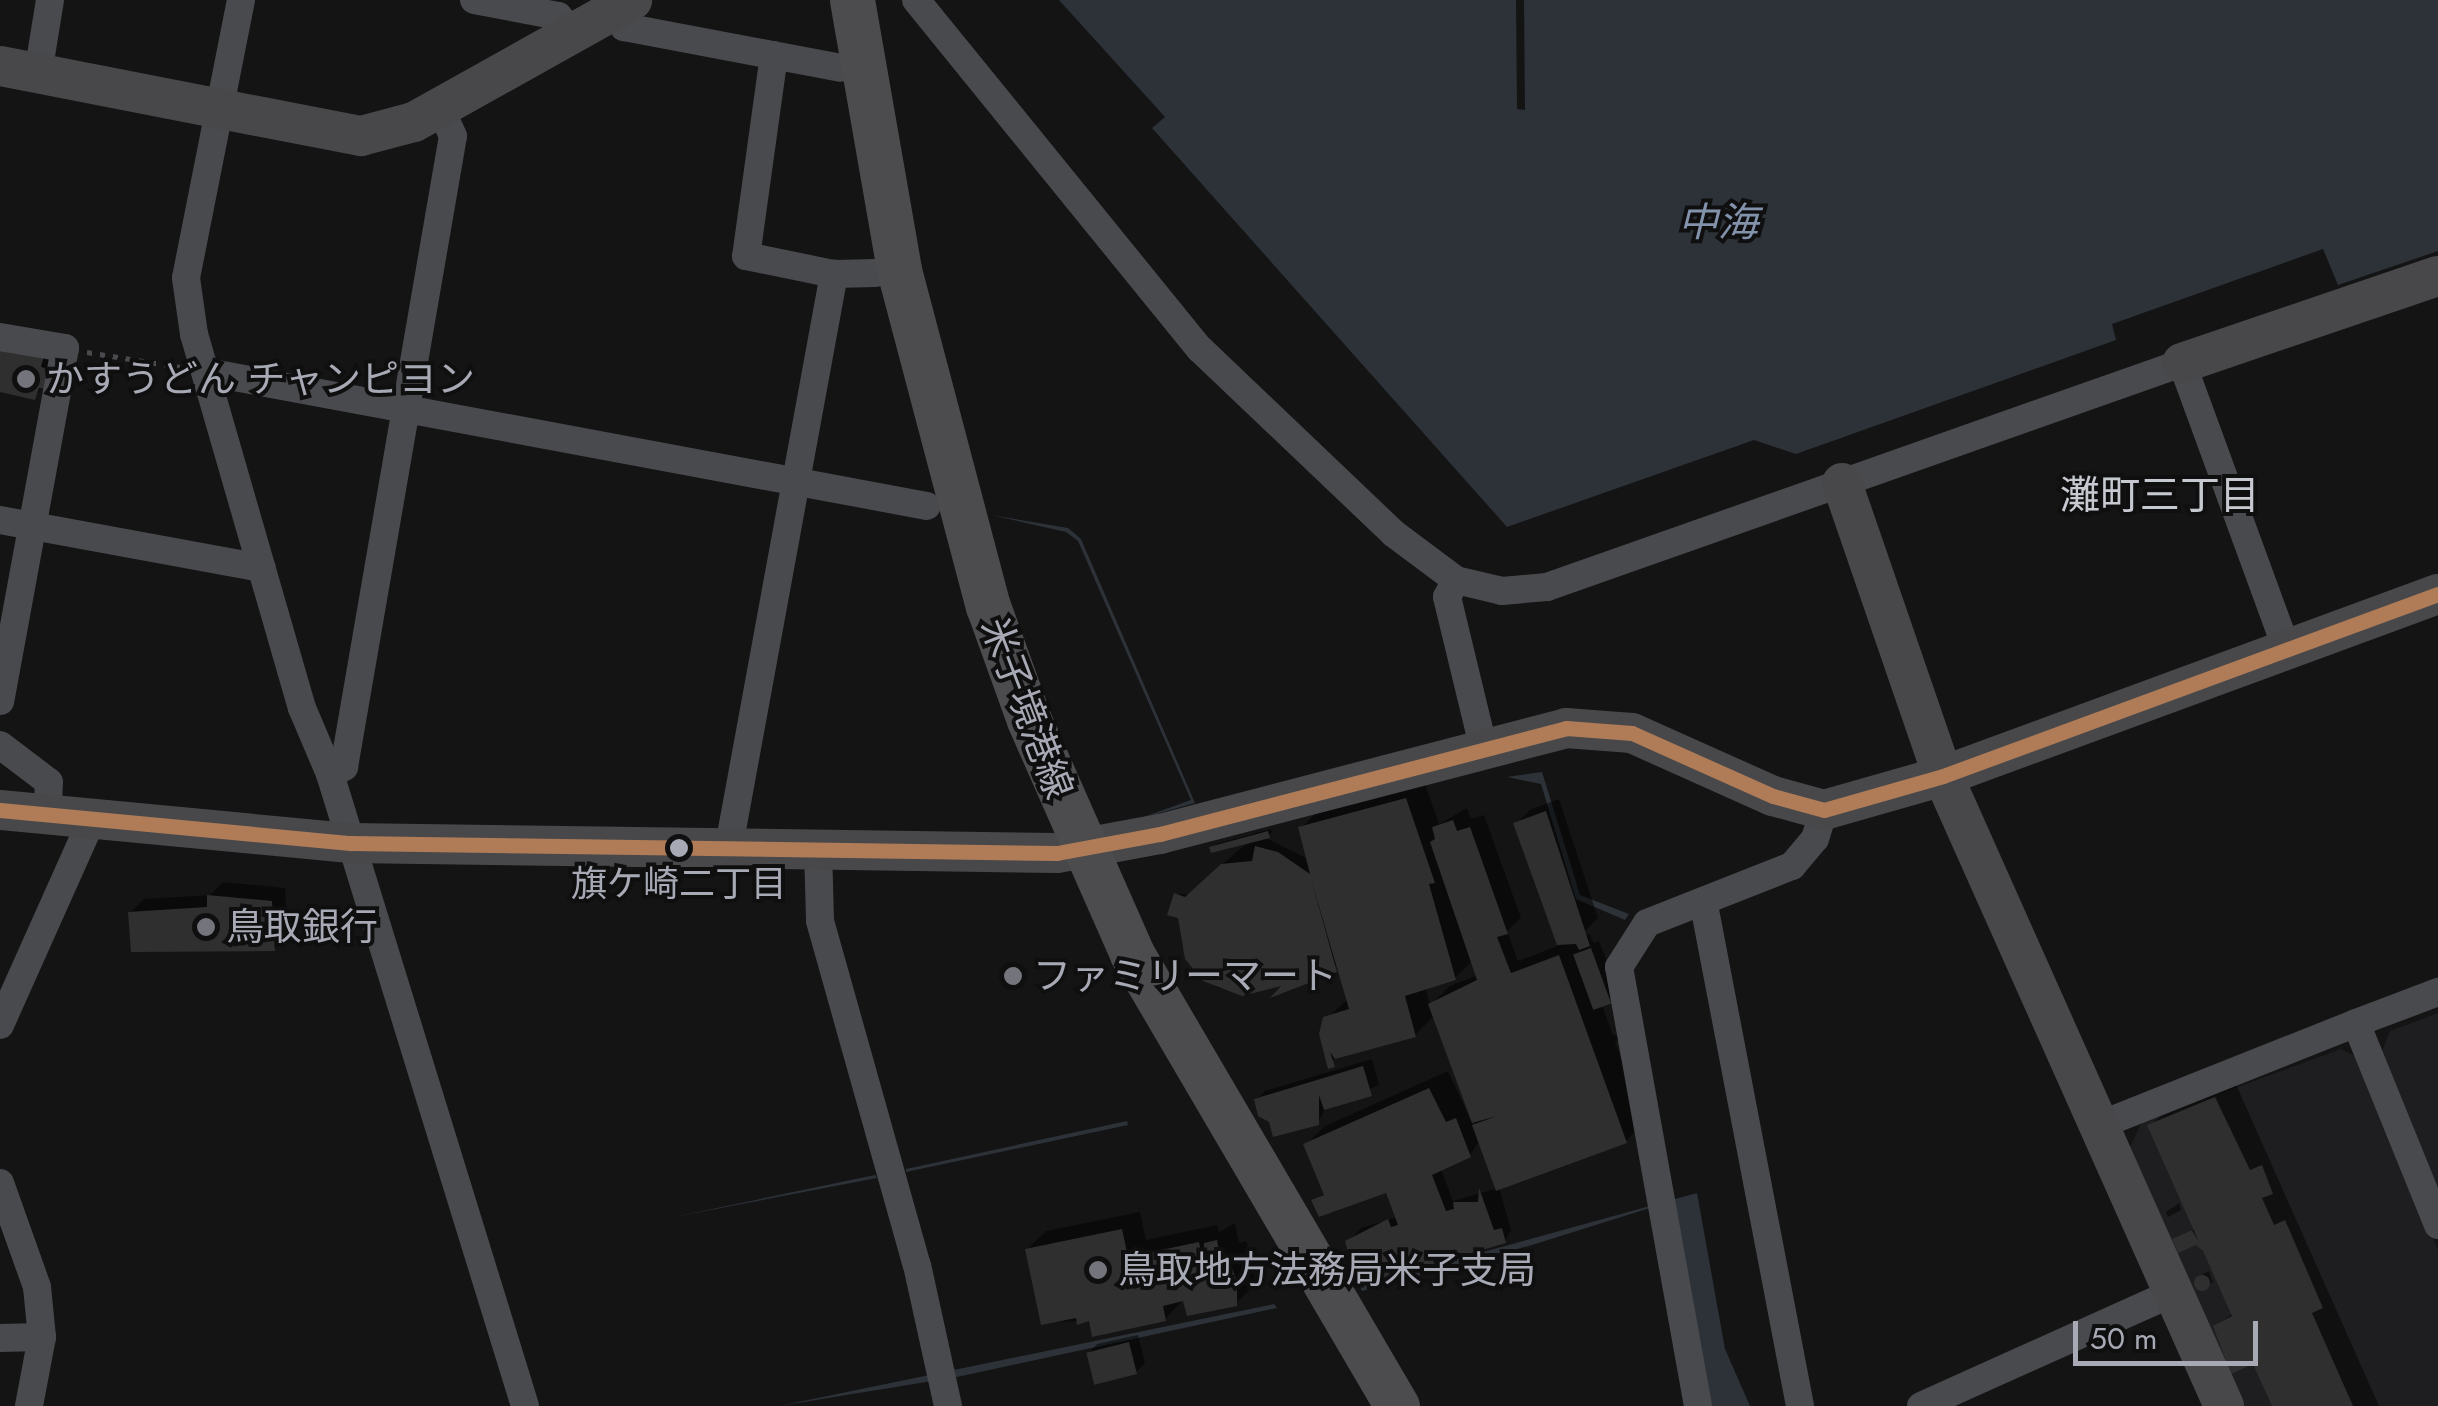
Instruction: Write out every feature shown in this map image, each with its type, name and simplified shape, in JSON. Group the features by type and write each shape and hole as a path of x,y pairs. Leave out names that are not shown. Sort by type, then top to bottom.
{"main road":[{"name":"米子境港線","path":"829,0 840,68 854,273 927,506 1070,852 1132,954 1378,1404"},
{"name":"米子境港線","path":"852,0 899,270 958,501 1070,852"}],"street":[{"path":"50,0 19,70 361,136 440,108 623,5 624,27 840,68"},
{"path":"241,0 186,278 207,372 302,708 330,774 525,1406"},
{"path":"474,0 558,16 574,33"},
{"path":"916,0 1200,349 1393,533 1456,580 1502,591 1547,587 2182,363 2437,280"},
{"path":"729,846 796,480 854,273 746,256 774,55"},
{"path":"330,774 344,767 452,136 440,108"},
{"path":"0,336 65,348 0,701"},
{"path":"2182,363 2287,650"},
{"path":"207,372 404,404 927,506"},
{"path":"1842,483 1943,776 2224,1406"},
{"path":"0,520 262,568"},
{"path":"1456,580 1447,597 1484,746"},
{"path":"0,810 91,822 350,842 1070,852 1566,728 1632,734 1773,796 1824,810 1943,776 2438,594"},
{"path":"0,745 49,782 47,816"},
{"path":"1698,1406 1620,967 1647,924 1704,905 1792,866 1815,839 1824,810"},
{"path":"0,1025 91,822"},
{"path":"818,848 820,921 944,1384"},
{"path":"1704,905 1800,1406"},
{"path":"2100,1125 2438,992"},
{"path":"2356,1023 2438,1226"},
{"path":"0,1183 37,1287 42,1337 30,1406"},
{"path":"1921,1406 2173,1293"},
{"path":"0,1338 42,1337"}],"path":[{"path":"65,348 207,372"}],"shaded area":[{"path":"2438,1013 2438,1192 2382,1051 2390,1031"},
{"path":"2341,1049 2361,1059 2438,1250 2438,1406 2245,1406 2130,1147 2142,1122"}],"water":[{"name":"中海","path":"1059,0 1516,0 1517,109 1525,110 1524,0 2438,0 2438,251 2338,285 2323,249 2112,324 2116,340 1796,454 1754,440 1507,527 1152,128 1165,117"},
{"path":"991,515 1068,528 1081,539 1195,803 1138,819 1191,800 1078,541 1066,532"},
{"path":"1542,772 1580,895 1629,914 1625,920 1576,899 1541,784 1507,777"},
{"path":"1127,1121 1128,1125 906,1172 906,1169"},
{"path":"875,1175 877,1178 669,1218"},
{"path":"1697,1193 1725,1349 1750,1406 1711,1406 1653,1207 1362,1291 1360,1286"},
{"path":"1274,1304 1277,1308 957,1377 779,1406"}],"building":[{"name":"かすうどん チャンピヨン","path":"0,347 44,356 41,367 53,370 49,389 39,388 35,400 0,392"},
{"path":"1406,798 1435,883 1429,884 1456,980 1405,996 1416,1037 1335,1059 1330,1052 1335,1067 1328,1069 1319,1034 1323,1017 1349,1009 1311,879 1337,972 1270,998 1281,986 1242,996 1203,981 1185,959 1178,918 1167,915 1174,893 1185,897 1221,864 1252,861 1255,846 1278,852 1310,874 1298,827"},
{"path":"1546,811 1590,946 1579,950 1576,944 1557,945 1513,823"},
{"path":"1453,820 1457,831 1470,827 1508,934 1497,937 1511,973 1559,955 1627,1143 1496,1191 1472,1125 1497,1116 1472,1123 1428,1004 1477,980 1430,842 1435,839 1432,827"},
{"path":"1268,831 1270,838 1211,853 1209,847"},
{"path":"207,895 272,901 275,951 131,952 128,912 207,907"},
{"path":"1591,948 1611,1003 1593,1010 1573,954"},
{"path":"1363,1066 1372,1096 1324,1110 1319,1095 1319,1125 1273,1137 1269,1122 1258,1116 1254,1099"},
{"path":"1429,1088 1446,1122 1456,1118 1471,1157 1432,1175 1446,1211 1454,1209 1453,1202 1478,1202 1479,1188 1494,1230 1502,1228 1506,1243 1357,1286 1345,1241 1388,1219 1391,1227 1398,1225 1386,1193 1319,1217 1311,1200 1324,1195 1303,1144"},
{"path":"2215,1097 2250,1170 2262,1165 2273,1194 2262,1198 2274,1225 2285,1220 2323,1308 2312,1313 2353,1406 2272,1406 2253,1364 2231,1374 2213,1326 2232,1316 2203,1251 2196,1245 2178,1253 2172,1239 2192,1230 2199,1242 2147,1125"},
{"path":"1122,1229 1128,1257 1199,1242 1203,1263 1204,1243 1217,1240 1221,1260 1228,1258 1237,1281 1237,1306 1187,1316 1183,1301 1163,1306 1166,1321 1092,1337 1089,1321 1077,1325 1076,1318 1041,1325 1025,1249"},
{"path":"2202,1275 2210,1283 2202,1291 2194,1283"},
{"path":"1129,1342 1137,1374 1094,1385 1086,1353"}],"transit line":[{"path":"0,810 350,843 1057,853 1160,834 1566,728 1632,733 1773,796 1824,810 1943,776 2438,594"}],"place":[{"name":"かすうどん チャンピヨン","path":"26,379"},
{"name":"旗ケ崎二丁目","path":"679,848"},
{"name":"鳥取銀行","path":"206,927"},
{"name":"ファミリーマート","path":"1013,976"},
{"name":"鳥取地方法務局米子支局","path":"1098,1270"}],"district":[{"name":"灘町三丁目","path":"2160,495"}]}
